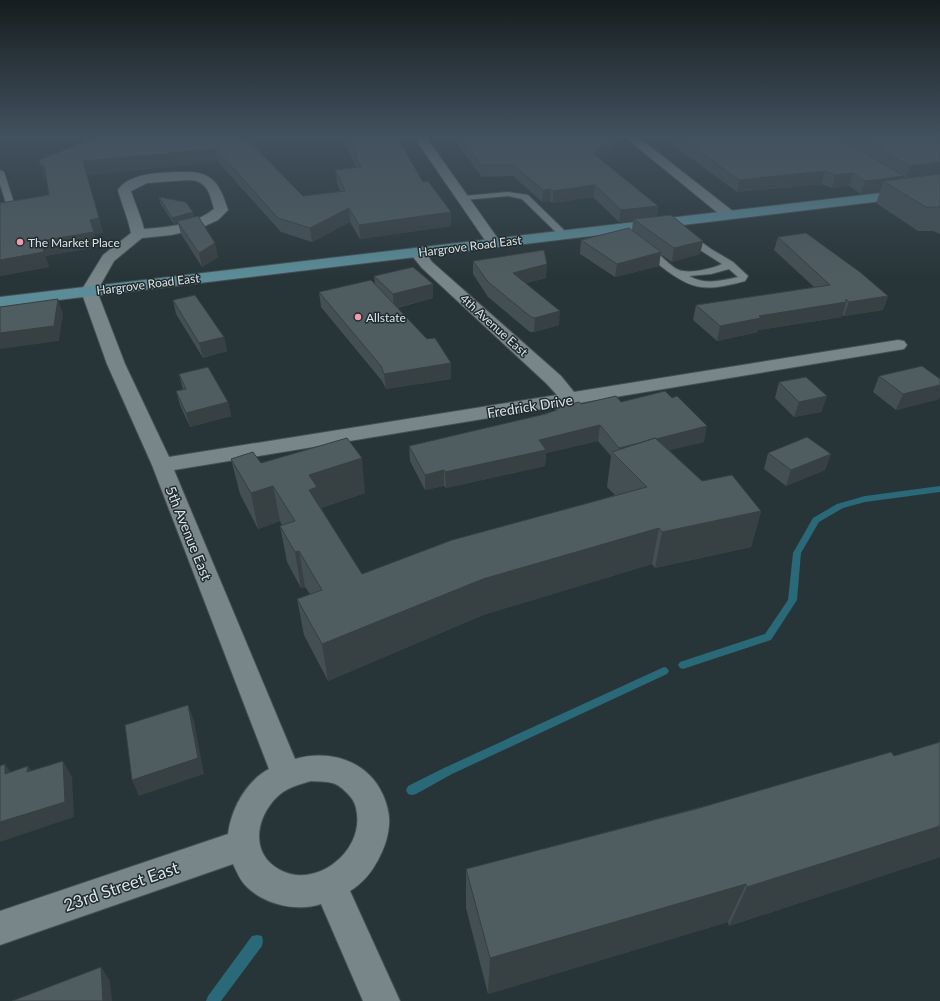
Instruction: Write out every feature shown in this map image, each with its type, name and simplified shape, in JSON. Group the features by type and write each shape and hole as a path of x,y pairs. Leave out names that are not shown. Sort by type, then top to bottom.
{"main road":[{"name":"Hargrove Road East","path":"0,302 940,190"}],"street":[{"path":"131,184 124,190 128,204 136,218 138,234"},
{"path":"90,291 108,258 138,234 197,224 213,218 222,210 217,196 209,184"},
{"path":"454,184 494,243"},
{"path":"690,184 729,215"},
{"path":"904,184 919,193"},
{"name":"4th Avenue East","path":"416,252 427,265 554,380 571,400"},
{"name":"5th Avenue East","path":"90,291 116,364 162,465 287,775"},
{"name":"Fredrick Drive","path":"162,465 571,400 898,345"},
{"path":"311,768 334,769 354,779 368,795 375,815 373,838 364,857 349,873 330,885 306,892 283,890 263,880 249,865 242,845 244,824 253,804 267,787 287,775 311,768"},
{"name":"23rd Street East","path":"0,928 242,845"},
{"path":"330,885 382,1001"}],"lane":[{"path":"0,210 6,208 10,203 4,184"},
{"path":"464,198 508,194 524,197 564,235"},
{"path":"617,228 678,273 700,285 709,285 742,279 744,276 730,264 698,245 675,222"},
{"path":"678,273 693,273 718,269 730,264"}],"building":[{"path":"47,184 89,184 99,218 90,220 94,232 40,241 44,252 0,260 0,203 49,195"},
{"path":"247,184 291,184 303,196 345,191 342,184 430,184 451,212 359,225 349,208 310,228 278,218"},
{"path":"535,184 631,184 658,206 621,210 595,185 553,191 551,189 543,190"},
{"path":"887,184 940,184 940,207 926,207"},
{"path":"159,197 186,202 193,212 172,218"},
{"path":"671,215 703,241 674,248 633,219"},
{"path":"198,216 215,243 199,253 177,221"},
{"path":"629,228 661,252 617,264 581,240"},
{"path":"806,233 860,272 888,296 849,302 846,299 846,302 759,316 761,318 720,326 696,305 830,285 778,237"},
{"path":"544,250 547,264 513,273 560,311 535,318 531,317 488,282 473,261"},
{"path":"413,267 433,284 393,294 374,276"},
{"path":"371,280 427,339 435,338 451,363 384,374 381,366 319,292"},
{"path":"195,295 224,337 199,343 173,300"},
{"path":"58,299 54,326 0,333 0,307"},
{"path":"922,366 940,379 940,385 903,394 879,376"},
{"path":"208,367 228,402 186,413 176,391 186,389 179,374"},
{"path":"806,377 827,396 799,402 779,382"},
{"path":"665,391 672,398 677,396 707,426 619,448 600,425 539,440 546,450 425,475 409,446 545,414 557,410 555,408 579,402 581,404 616,396 621,402"},
{"path":"807,437 831,454 791,470 768,453"},
{"path":"347,438 362,458 309,475 317,487 309,490 362,574 452,540 647,487 612,452 655,438 702,481 732,475 761,511 662,532 659,528 483,579 322,644 297,599 322,590 299,551 295,552 280,526 295,521 273,486 251,493 231,459 253,452 261,463"},
{"path":"188,705 198,758 132,780 125,725"},
{"path":"940,742 940,826 747,887 746,884 490,958 466,869 696,809 891,752 894,756"},
{"path":"63,761 65,802 0,822 0,766 5,764 5,774 28,766 27,772"},
{"path":"101,967 103,1001 12,1001"}],"waterway":[{"path":"683,665 768,637 792,600 797,553 816,520 840,506 865,499 940,489"},
{"path":"412,790 448,771 664,671"},
{"path":"213,1001 257,941"}],"place":[{"name":"The Market Place","path":"20,242"},
{"name":"Allstate","path":"358,317"}]}
